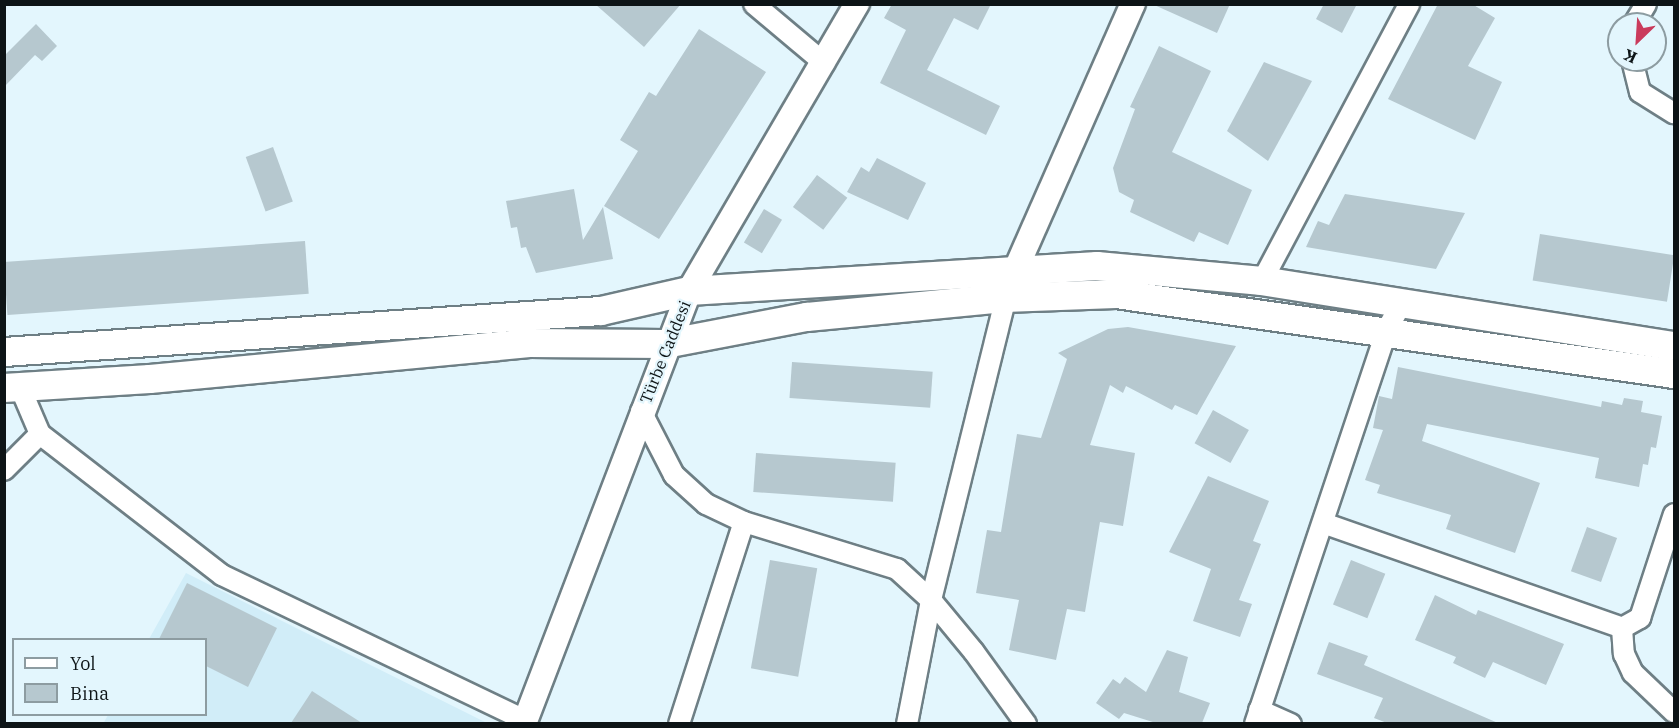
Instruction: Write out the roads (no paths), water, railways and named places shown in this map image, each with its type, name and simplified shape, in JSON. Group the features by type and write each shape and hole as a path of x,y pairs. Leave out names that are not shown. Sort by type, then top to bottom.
{"main road":[{"path":"4,352 601,311 689,291 1097,266 1262,281 1674,346"},
{"path":"12,387 529,343 665,344 807,317 1004,298 1116,294 1387,329 1674,374"}],"street":[{"path":"754,4 824,63"},
{"name":"Türbe Caddesi","path":"524,722 665,344 689,291 857,4"},
{"path":"907,723 931,600 1004,298 1133,4"},
{"path":"1262,281 1409,4"},
{"path":"1635,72 1640,92 1674,113"},
{"path":"1291,723 1257,717 1387,329 1402,303"},
{"path":"12,387 40,434 222,575 524,722"},
{"path":"641,411 674,475 706,504 744,522 897,569 931,600 1026,723"},
{"path":"4,471 40,434"},
{"path":"1323,523 1622,628 1640,618 1674,514"},
{"path":"680,723 702,640 744,522"},
{"path":"1622,628 1624,654 1633,673 1674,712"}]}
